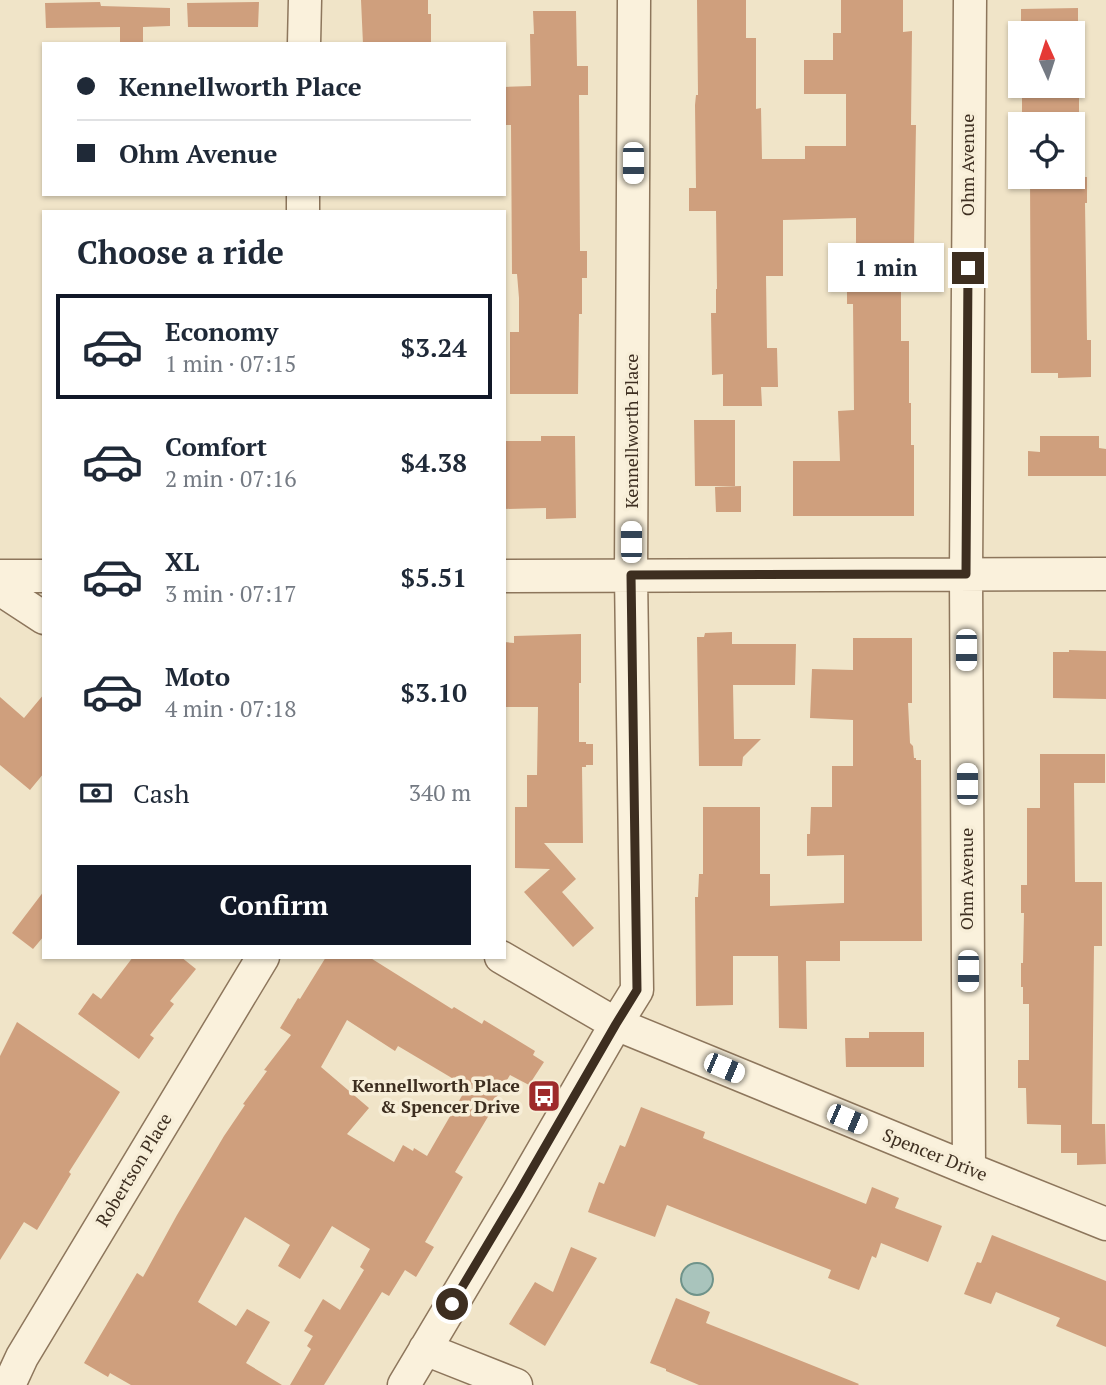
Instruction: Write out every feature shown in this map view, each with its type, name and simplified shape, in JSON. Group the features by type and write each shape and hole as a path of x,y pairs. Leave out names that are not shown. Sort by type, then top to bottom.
{"street":[{"path":"304,42 305,0"},
{"name":"Kennellworth Place","path":"404,1385 637,990 631,575 634,0"},
{"name":"Ohm Avenue","path":"969,1169 966,574 970,0"},
{"path":"506,576 1106,573"},
{"path":"0,576 42,576"},
{"path":"0,589 42,617"},
{"name":"Robertson Place","path":"9,1385 22,1357 262,959"},
{"name":"Spencer Drive","path":"504,959 616,1024 1106,1224"},
{"path":"425,1349 516,1385"}],"water":[{"path":"697,1263 708,1268 713,1279 708,1290 697,1295 686,1290 681,1279 686,1268"}],"building":[{"path":"361,0 428,0 431,42 363,42"},
{"path":"697,0 746,0 746,38 756,38 756,109 761,108 762,159 805,159 805,146 846,146 846,94 804,94 804,60 833,60 833,33 841,33 841,0 903,0 903,32 912,31 911,125 916,125 914,245 909,245 910,290 901,290 901,341 909,341 914,516 793,516 793,461 840,461 838,411 854,410 853,304 847,304 847,261 856,261 856,218 783,220 783,276 766,276 767,348 777,348 778,387 761,387 762,406 723,406 723,374 712,375 711,313 716,313 717,289 716,211 689,211 689,188 696,188"},
{"path":"100,2 101,6 170,8 170,26 143,27 143,42 120,42 120,27 46,28 45,3"},
{"path":"259,2 258,27 188,27 187,3"},
{"path":"1078,8 1078,21 1021,21 1021,9"},
{"path":"533,11 576,11 577,66 588,66 588,95 579,95 580,251 587,251 587,278 582,278 582,314 579,314 578,394 510,394 510,332 519,332 519,298 517,274 512,274 511,125 506,125 506,87 531,86 530,34 534,34"},
{"path":"1022,98 1079,98 1079,112 1022,112"},
{"path":"1087,177 1087,340 1091,340 1091,377 1058,378 1058,373 1031,373 1030,189 1085,189"},
{"path":"694,420 735,420 735,486 695,486"},
{"path":"541,436 575,436 576,518 546,519 546,508 506,509 506,441 541,441"},
{"path":"1040,436 1099,436 1099,448 1106,449 1106,476 1028,476 1028,451 1040,452"},
{"path":"741,486 741,512 716,512 715,487"},
{"path":"732,632 732,644 796,644 795,685 733,685 734,739 761,739 743,757 742,766 699,766 697,637 704,637 705,633"},
{"path":"581,634 579,742 593,744 593,765 582,767 583,843 544,843 576,879 562,892 594,928 573,947 524,892 550,869 515,868 515,807 527,807 527,775 537,775 538,707 506,707 506,642 514,643 514,636"},
{"path":"853,638 912,638 912,703 908,703 910,743 913,746 914,758 921,760 922,941 840,941 840,961 806,961 807,1029 779,1028 778,956 733,956 733,1005 696,1006 695,897 698,897 699,874 703,874 703,807 760,807 760,874 770,874 770,906 844,903 844,855 807,856 807,834 810,834 811,807 832,807 832,766 853,766 853,720 810,718 812,669 853,670"},
{"path":"1106,651 1106,699 1053,698 1053,652"},
{"path":"42,696 42,775 30,790 0,765 0,697 24,718"},
{"path":"1040,754 1105,754 1105,783 1074,783 1075,882 1102,882 1102,946 1094,946 1092,1124 1105,1124 1106,1164 1077,1165 1077,1153 1061,1153 1061,1125 1027,1124 1026,1088 1018,1088 1018,1060 1029,1060 1029,1004 1023,1004 1021,987 1024,913 1021,913 1021,885 1027,885 1027,808 1040,808"},
{"path":"42,894 42,938 33,949 12,933"},
{"path":"131,959 184,959 196,969 170,1001 174,1004 150,1035 154,1038 139,1059 78,1014 93,993 101,999"},
{"path":"325,959 372,959 452,1009 454,1007 482,1024 484,1020 535,1051 533,1055 544,1062 529,1085 510,1075 455,1172 463,1177 425,1242 434,1247 416,1277 405,1270 389,1296 382,1292 324,1385 290,1385 311,1349 307,1346 313,1336 304,1331 323,1299 340,1310 364,1270 360,1267 370,1249 332,1226 300,1279 278,1266 290,1245 245,1217 198,1302 236,1326 247,1309 270,1322 246,1363 282,1385 131,1385 110,1373 108,1377 84,1363 137,1273 143,1277 177,1215 245,1105 243,1104 267,1071 264,1070 291,1035 280,1028 298,998 300,999","holes":["347,1020 395,1051 398,1046 467,1087 427,1156 403,1145 394,1162 347,1134 369,1108 321,1067"]},
{"path":"17,1022 120,1092 69,1172 71,1174 37,1230 24,1222 0,1260 0,1056"},
{"path":"869,1032 924,1032 924,1067 846,1067 845,1038 869,1038"},
{"path":"641,1107 705,1132 703,1138 866,1204 872,1187 899,1198 895,1208 942,1226 928,1262 881,1243 876,1258 872,1256 859,1290 828,1278 831,1270 667,1205 655,1237 588,1212 599,1182 604,1184 620,1145 625,1147"},
{"path":"992,1235 1106,1281 1106,1347 1056,1326 1060,1318 996,1292 991,1304 964,1294"},
{"path":"571,1247 597,1258 545,1346 509,1324 535,1282 553,1292"},
{"path":"676,1298 710,1312 706,1323 859,1384 699,1385 666,1371 650,1363"}],"place":[{"name":"Kennellworth Place & Spencer Drive","path":"544,1096"}],"route":[{"path":"452,1304 637,990 631,575 966,574 968,268"}]}
